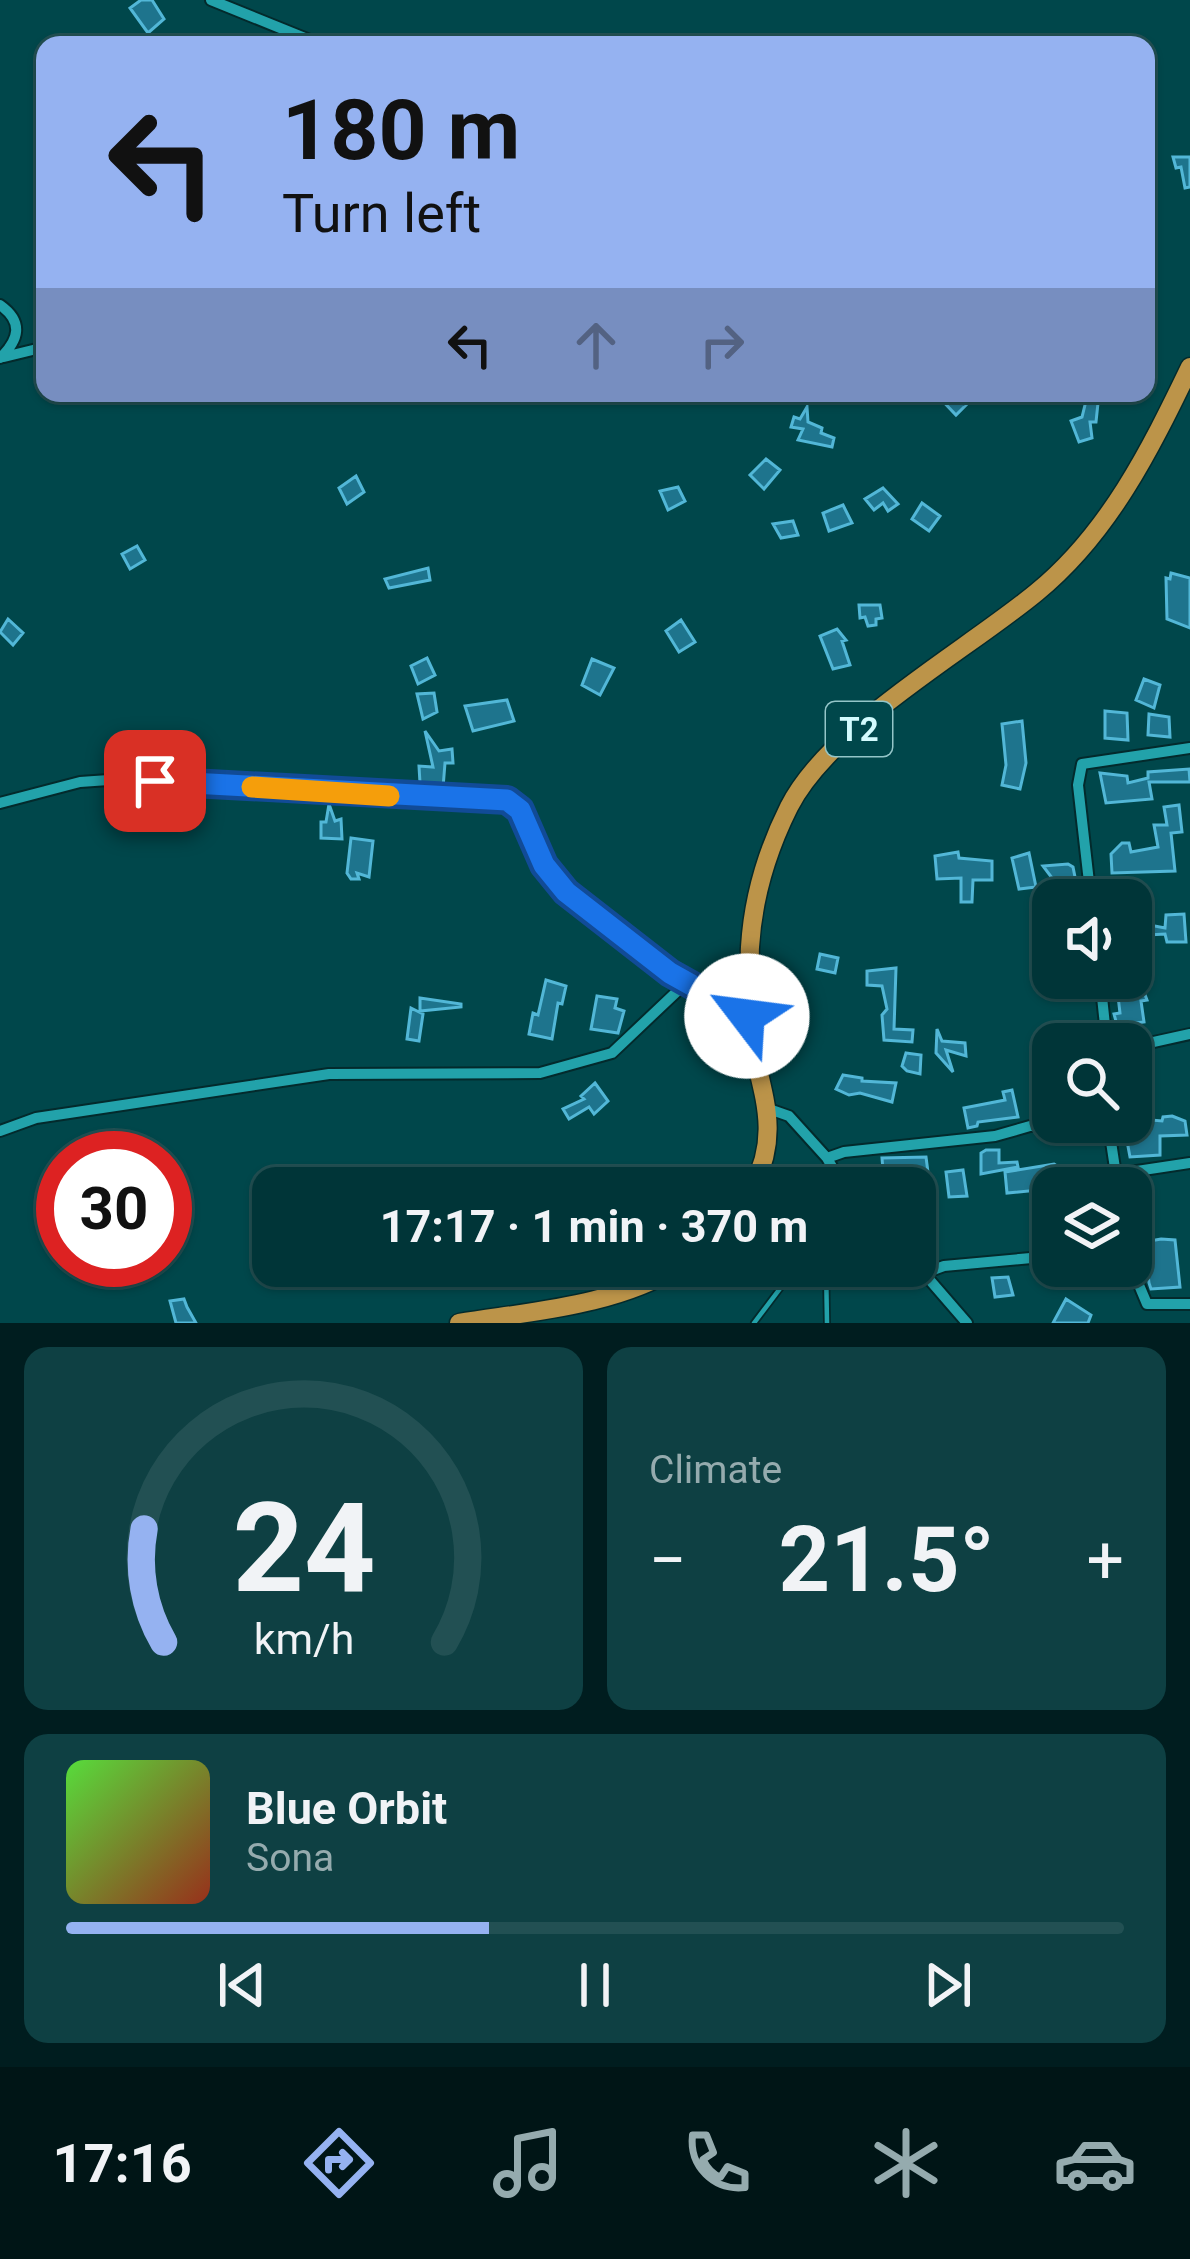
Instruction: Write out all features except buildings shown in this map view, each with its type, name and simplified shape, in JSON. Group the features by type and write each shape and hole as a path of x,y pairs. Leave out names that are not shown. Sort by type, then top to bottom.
{"highway":[{"name":"T2","path":"763,1167 769,1108 747,1016 754,900 791,802 830,754 886,704 1040,590 1089,538 1127,490 1190,367"},
{"path":"459,1323 590,1301 638,1287"}],"street":[{"path":"211,0 300,36"},
{"path":"0,305 12,314 17,326 17,337 1,358"},
{"path":"1,358 36,349"},
{"path":"1089,879 1078,785 1082,764 1190,748"},
{"path":"0,803 80,782 123,779 507,800 520,810 544,865 566,892 687,982 747,1016"},
{"path":"0,1131 36,1118 290,1078 447,1071 540,1073 612,1053 687,982"},
{"path":"1152,1042 1190,1034"},
{"path":"769,1108 789,1116 829,1167"},
{"path":"826,1158 844,1152 994,1136 1032,1126"},
{"path":"1152,1172 1190,1162"},
{"path":"936,1269 1032,1258"},
{"path":"936,1286 967,1323"},
{"path":"1140,1287 1147,1304 1190,1304"}],"lane":[{"path":"754,1323 781,1287"},
{"path":"826,1287 826,1323"}],"slow traffic":[{"path":"252,787 389,796"}],"route":[{"path":"155,781 507,800 520,810 544,865 566,892 670,973 747,1016"}]}
